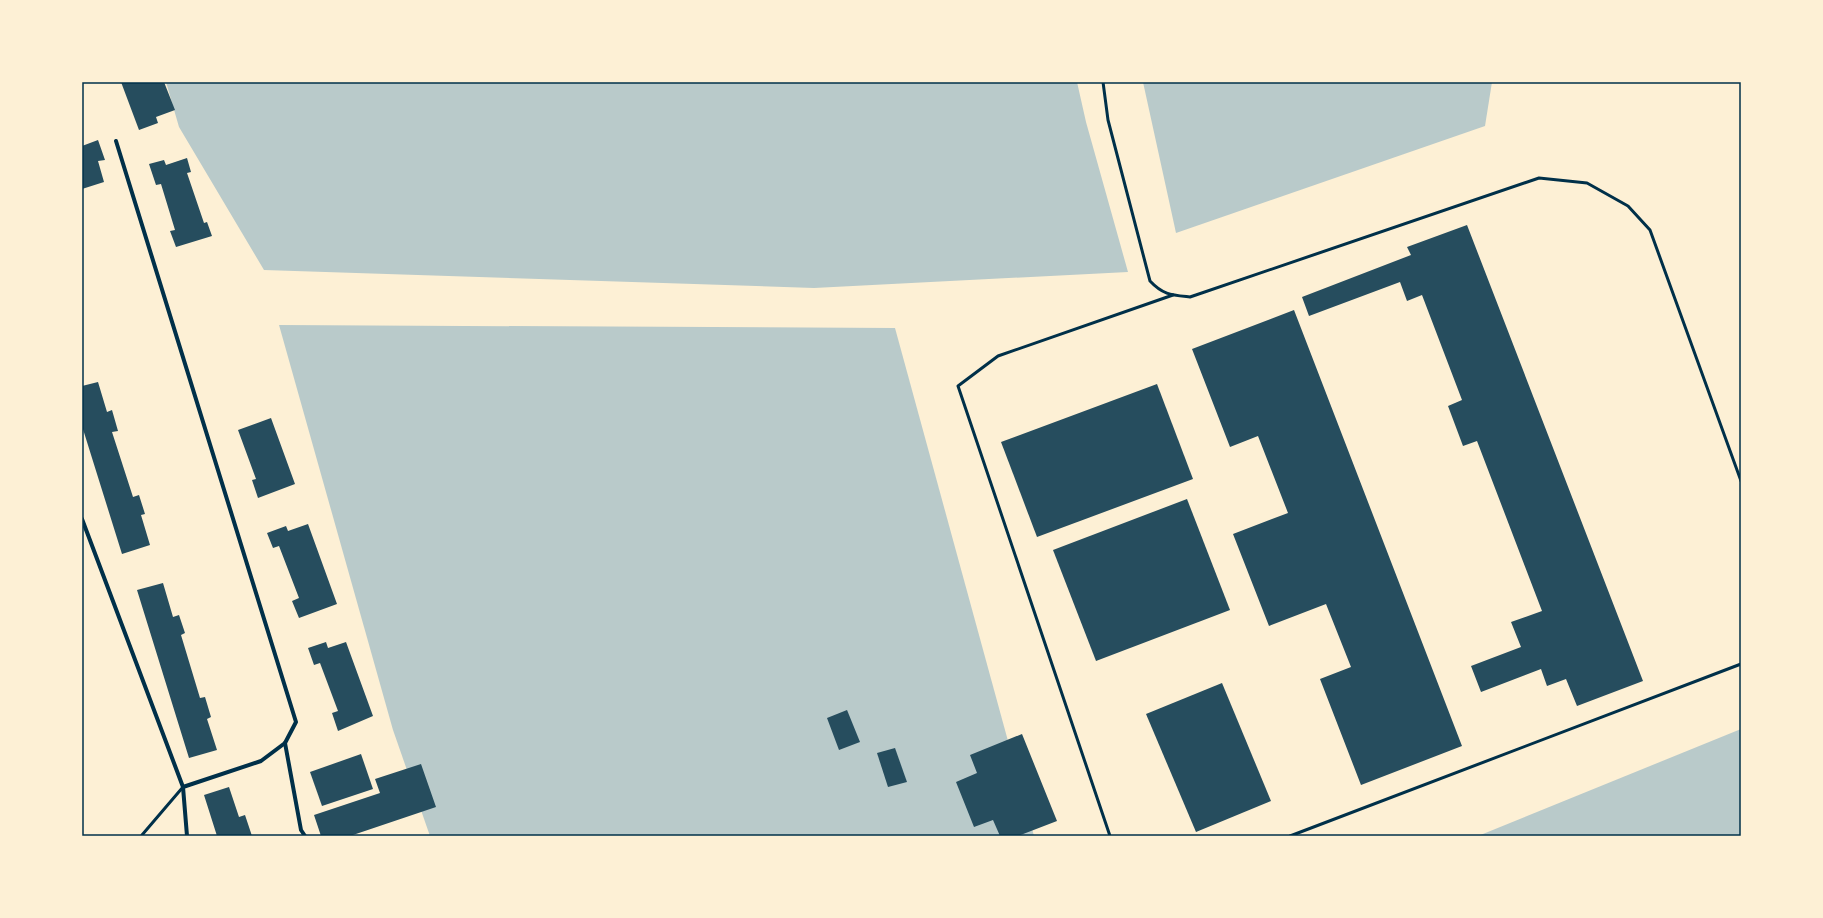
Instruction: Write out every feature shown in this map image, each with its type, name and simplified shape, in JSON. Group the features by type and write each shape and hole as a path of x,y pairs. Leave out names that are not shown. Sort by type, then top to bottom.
{"street":[{"path":"116,141 296,722 285,743 261,761 183,787"},
{"path":"82,519 183,787 187,836"},
{"path":"285,743 301,830 305,836"}],"lane":[{"path":"1103,82 1108,120 1150,281 1159,291 1173,295 1190,297 1539,178 1587,183 1628,206 1650,230 1741,481"},
{"path":"1110,836 958,386 998,356 1173,295"},
{"path":"1290,836 1741,664"},
{"path":"142,835 183,787"}],"shaded area":[{"path":"166,82 1077,82 1086,122 1128,272 814,288 264,270 179,127"},
{"path":"1143,82 1492,82 1485,126 1176,233"},
{"path":"279,325 895,328 1034,836 430,836 393,730"},
{"path":"1741,729 1741,836 1478,836"}],"building":[{"path":"121,82 164,82 175,110 156,117 158,123 139,130"},
{"path":"98,140 105,160 98,161 104,182 82,189 82,146"},
{"path":"187,158 191,172 187,173 204,223 207,222 212,236 176,247 170,231 175,230 161,184 156,185 149,164 164,160 166,165"},
{"path":"1467,225 1643,681 1577,706 1566,679 1547,686 1541,669 1481,692 1471,666 1521,647 1511,622 1542,611 1477,441 1463,446 1448,406 1462,400 1422,295 1407,301 1400,282 1309,316 1302,297 1411,255 1407,247"},
{"path":"1294,310 1462,746 1361,785 1320,679 1351,667 1326,604 1269,626 1233,534 1288,513 1258,436 1230,447 1192,349"},
{"path":"98,382 107,412 112,410 118,431 112,432 133,497 139,495 145,514 141,515 150,545 122,554 82,426 82,386"},
{"path":"1157,384 1193,479 1037,537 1001,442"},
{"path":"271,418 295,484 258,498 252,480 256,479 238,430"},
{"path":"1187,499 1230,610 1096,661 1053,550"},
{"path":"308,524 337,604 299,618 292,601 299,598 279,546 273,548 267,533 286,526 288,531"},
{"path":"163,583 173,617 179,615 185,633 181,635 200,698 205,697 211,717 207,719 217,750 189,758 137,590"},
{"path":"326,642 328,648 346,642 373,716 338,731 332,713 338,711 320,663 314,665 308,648"},
{"path":"1222,683 1271,801 1196,832 1146,714"},
{"path":"847,710 860,742 839,750 827,718"},
{"path":"1022,734 1057,821 1018,836 1000,836 993,820 974,827 956,782 977,773 970,755"},
{"path":"895,748 907,782 888,787 877,753"},
{"path":"361,754 373,789 322,806 310,772"},
{"path":"421,764 436,807 350,836 321,836 314,815 380,793 375,779"},
{"path":"229,787 239,817 245,815 252,836 217,836 204,795"}]}
